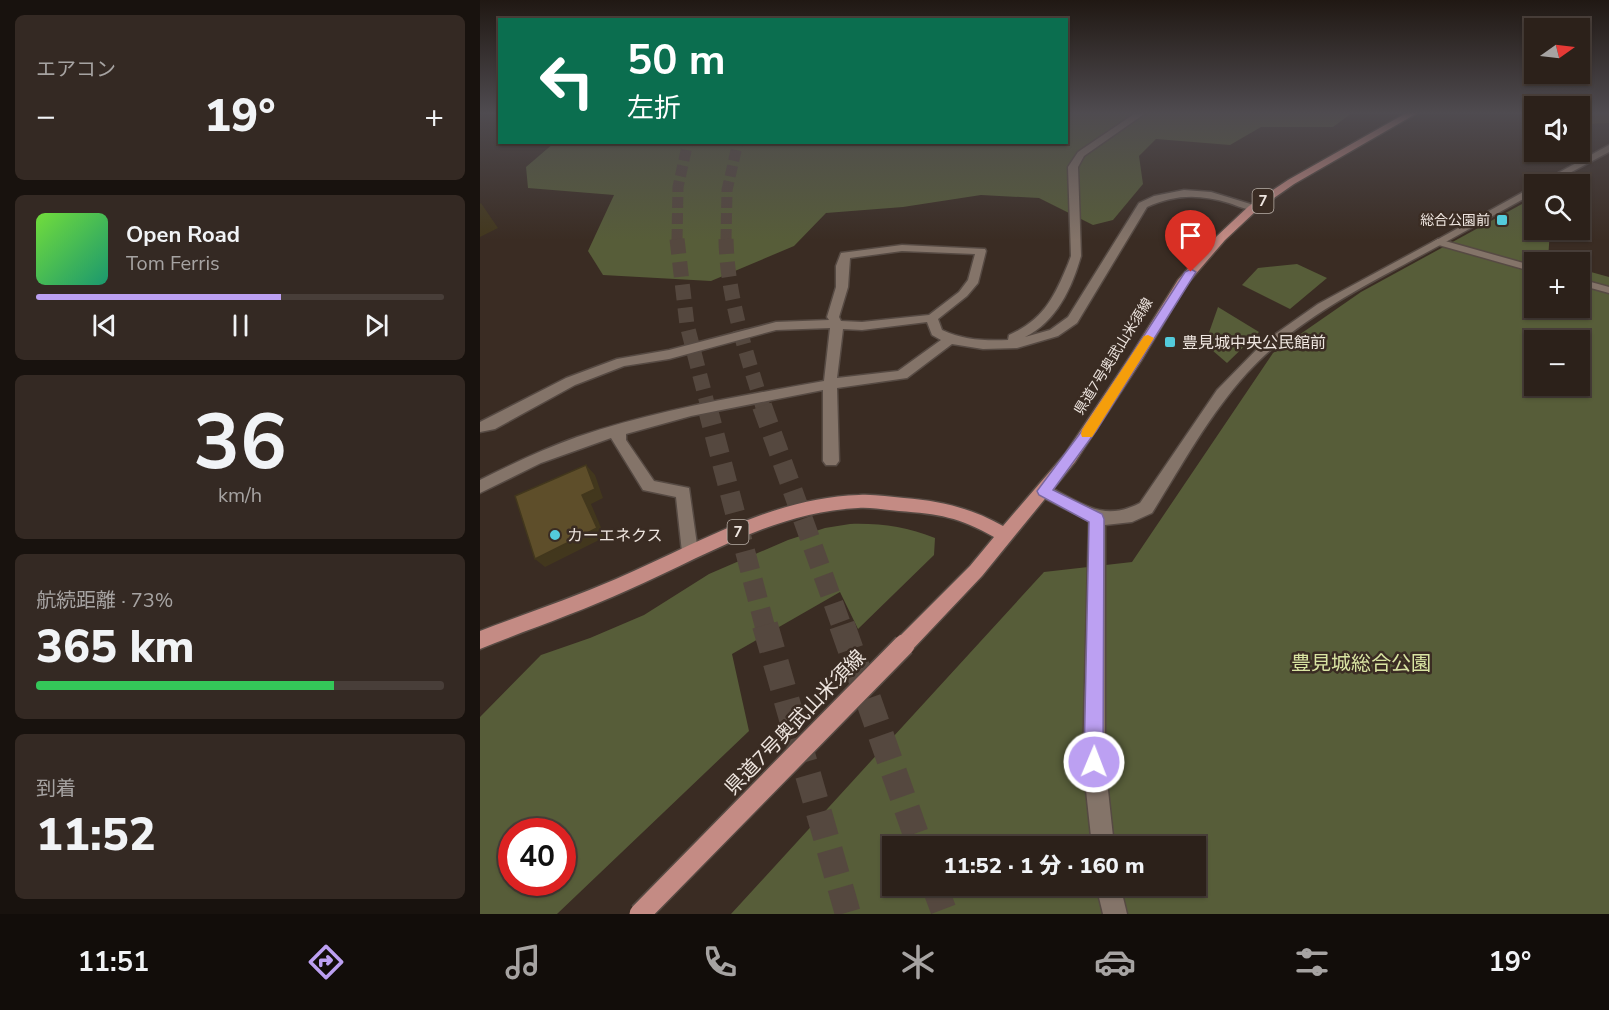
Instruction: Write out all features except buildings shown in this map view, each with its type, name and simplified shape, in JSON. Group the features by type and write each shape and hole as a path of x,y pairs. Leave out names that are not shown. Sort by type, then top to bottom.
{"main road":[{"name":"県道7号奥武山米須線","path":"640,914 976,571 1044,491 1091,428 1182,282 1221,238 1252,208 1339,155"},
{"name":"7","path":"480,640 622,585 690,552 790,512 836,502 860,501 942,508 975,518 1006,536"}],"street":[{"path":"996,344 1036,326 1047,315 1073,268 1076,256 1073,167 1081,155"},
{"path":"1561,174 1597,155"},
{"path":"932,318 936,332 950,339 1017,344 1054,333 1073,320 1143,205 1158,196 1179,192 1201,193 1252,208"},
{"path":"1044,491 1097,519 1122,519 1146,508 1222,392 1265,348 1323,304 1524,195"},
{"path":"480,427 490,425 553,390 623,362 674,354 732,336 787,325 825,323 837,325 862,326 932,318 963,294 974,281 981,251 902,248 845,255 842,266 842,287 833,317 837,325 830,384 831,461"},
{"path":"480,487 536,459 583,441 691,411 830,384 902,375 950,339"},
{"path":"618,431 619,441 649,486 683,492 690,552"},
{"path":"1097,519 1094,762 1102,836"},
{"path":"1111,896 1115,914"}],"lane":[{"path":"1438,242 1524,266"},
{"path":"1590,285 1609,290"}],"green space":[{"path":"540,155 1140,155 1143,184 1113,220 1093,225 1039,198 981,195 903,207 826,213 794,246 711,281 603,275 588,251 614,195 528,188 526,167"},
{"name":"豊見城総合公園","path":"1522,204 1524,205 1524,240 1549,240 1549,252 1524,252 1524,318 1590,318 1590,272 1609,277 1609,914 731,914 1044,572 1132,562 1273,353 1361,292"},
{"path":"1297,264 1327,278 1290,309 1242,285 1258,268"},
{"path":"1218,307 1259,332 1227,363 1205,344"},
{"path":"850,524 893,526 935,538 934,555 858,629 840,592 732,654 749,731 576,896 576,818 498,818 498,896 576,896 557,914 480,914 480,717 541,655 590,638 644,615 709,574 788,540 825,528"}],"tunnel":[{"path":"677,239 678,187 685,155"},
{"path":"726,239 727,190 735,155"},
{"path":"677,239 687,325 708,407"},
{"path":"726,239 734,303 763,407"},
{"path":"707,406 765,627"},
{"path":"762,406 842,627"},
{"path":"765,625 848,914"},
{"path":"842,625 916,836"},
{"path":"938,896 945,914"}],"slow traffic":[{"path":"1087,434 1148,338"}],"place":[{"name":"総合公園前","path":"1502,220"},
{"name":"豊見城中央公民館前","path":"1170,342"},
{"name":"カーエネクス","path":"555,535"}],"route":[{"path":"1094,762 1097,519 1044,491 1091,428 1182,282 1191,272"}]}
